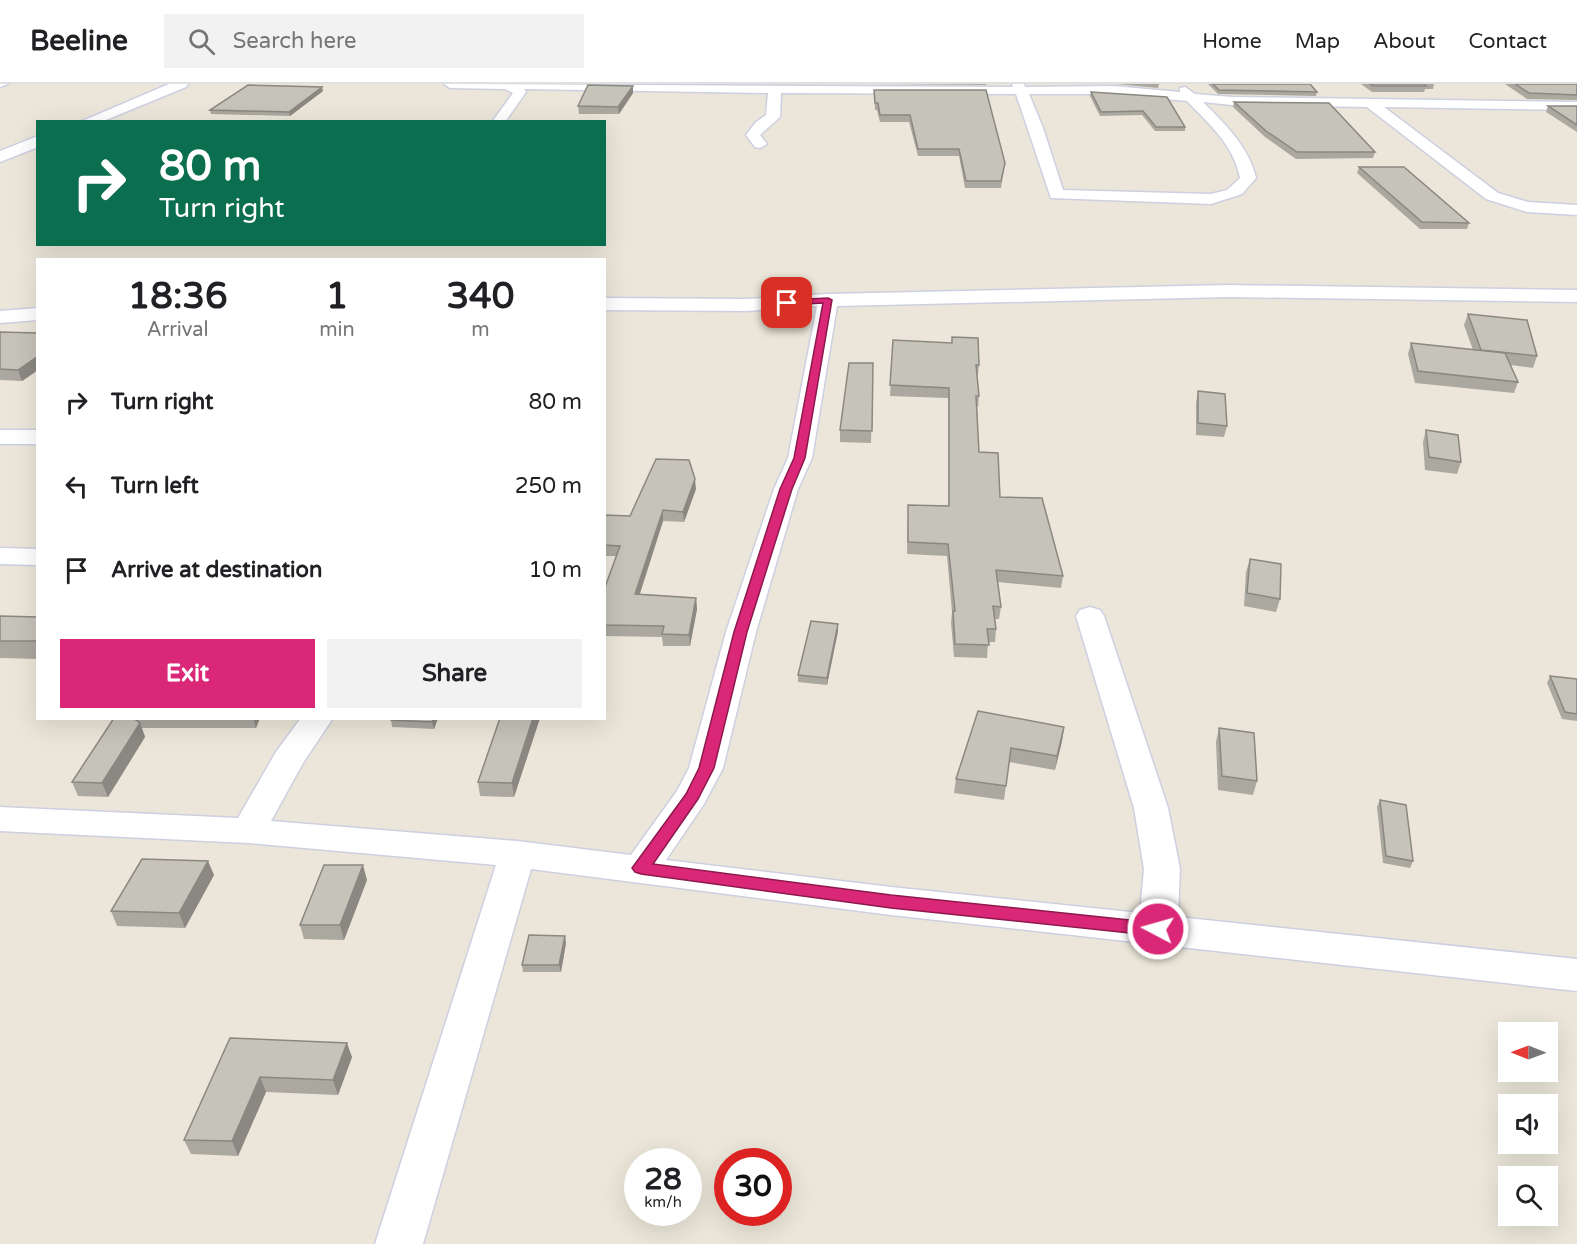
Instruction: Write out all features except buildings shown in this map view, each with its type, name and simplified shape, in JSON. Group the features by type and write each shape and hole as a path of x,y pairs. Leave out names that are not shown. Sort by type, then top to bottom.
{"street":[{"path":"92,120 181,84"},
{"path":"450,84 775,89 1019,87 1129,90 1239,102 1577,106"},
{"path":"1019,87 1036,128 1057,195 1210,199 1237,192 1248,178 1247,168 1227,137 1179,84"},
{"path":"499,120 520,92 508,85"},
{"path":"760,144 753,135 760,124 773,117 775,89"},
{"path":"1459,91 1475,104"},
{"path":"1372,104 1492,196 1527,207 1569,210 1577,222"},
{"path":"0,157 36,142"},
{"path":"606,304 716,306 828,300 1228,291 1577,296"},
{"path":"641,868 692,796 706,768 741,632 786,489 800,458 828,300"},
{"path":"0,317 36,315"},
{"path":"0,437 36,437"},
{"path":"0,556 36,557"},
{"path":"1090,616 1151,808 1162,869 1158,929"},
{"path":"248,831 288,760 317,720"},
{"path":"0,819 248,831 517,854 891,901 1577,975"},
{"path":"399,1244 517,854"}],"lane":[{"path":"0,85 4,84"}],"route":[{"path":"787,303 828,300 800,458 786,489 741,632 706,768 692,796 641,868 891,901 1158,929"}]}
